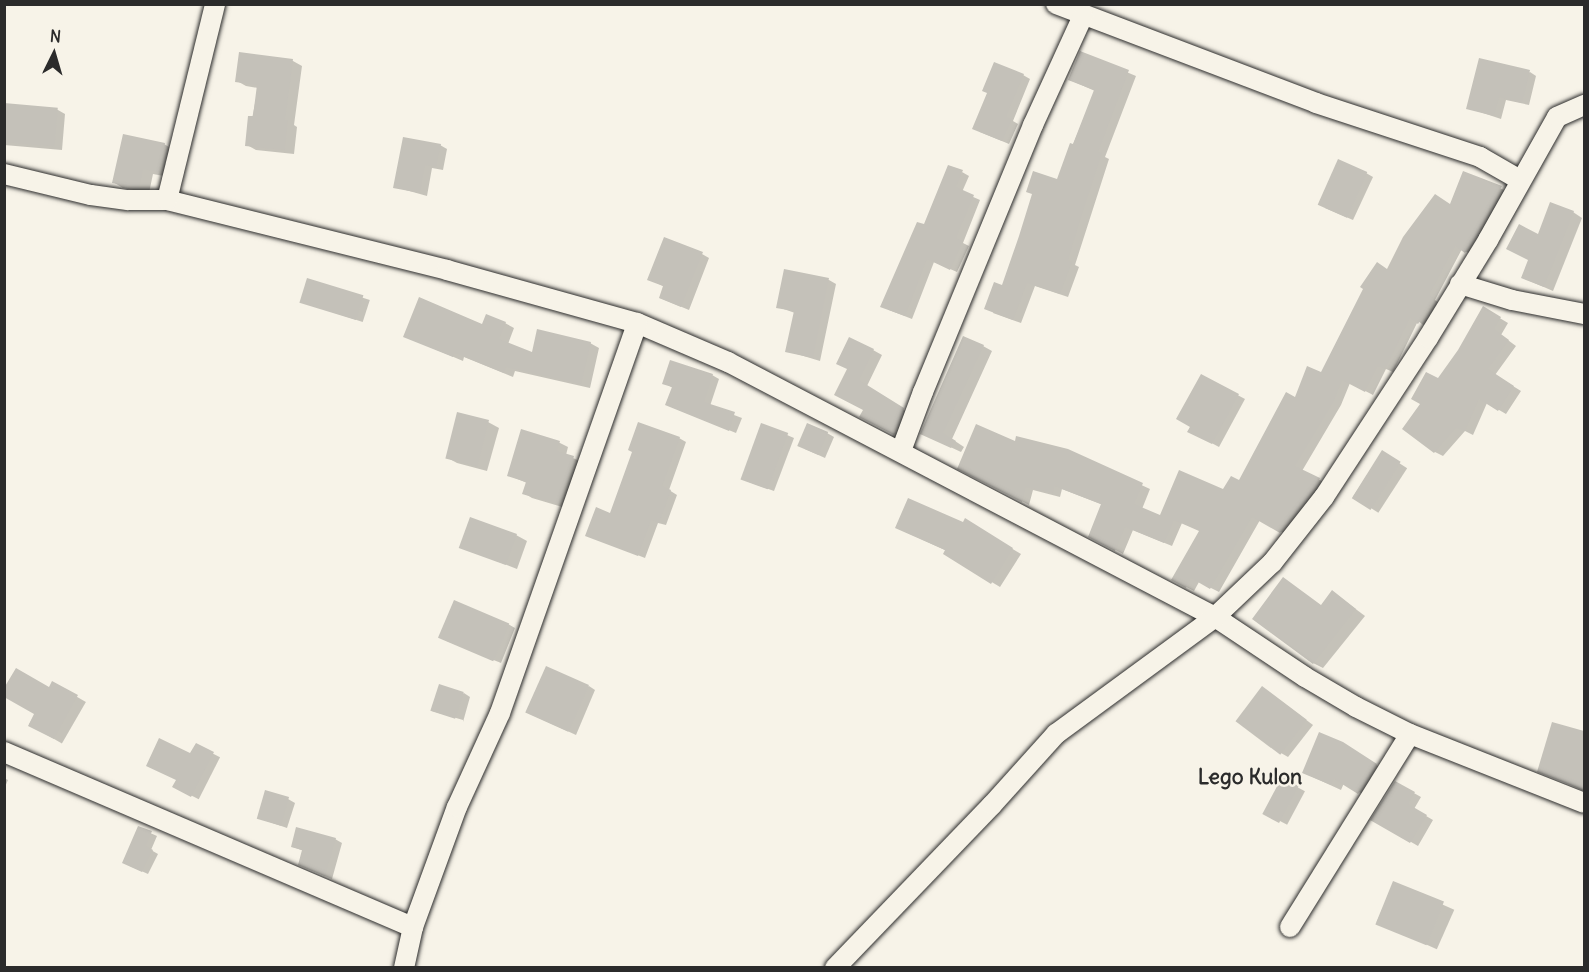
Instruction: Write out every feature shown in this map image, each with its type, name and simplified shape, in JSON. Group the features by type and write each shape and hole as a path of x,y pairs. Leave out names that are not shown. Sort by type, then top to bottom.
{"street":[{"path":"167,200 215,4"},
{"path":"1056,4 1316,103 1480,158 1520,180"},
{"path":"901,451 1024,147 1083,16"},
{"path":"835,968 923,879 1056,734 1215,617 1272,563 1324,497 1488,240 1557,117 1584,105"},
{"path":"4,174 91,195 128,200 167,200 447,270 637,323 728,362 901,451 1010,512 1215,617 1305,677 1356,707 1410,734 1584,804"},
{"path":"1460,284 1512,300 1584,314"},
{"path":"404,968 413,927 457,807 500,713 637,323"},
{"path":"1290,927 1410,734"},
{"path":"4,752 413,927"}],"building":[{"path":"1080,51 1129,70 1098,152 1102,153 1068,260 1072,262 1060,294 1027,283 1013,320 984,309 994,282 1002,285 1032,194 1026,192 1033,171 1057,179 1070,143 1073,144 1094,90 1068,80"},
{"path":"239,52 293,59 285,120 288,120 285,150 245,146 248,116 253,116 257,85 235,82"},
{"path":"1479,58 1530,70 1522,103 1499,97 1494,116 1466,109"},
{"path":"994,62 1024,74 1006,117 1012,119 1002,141 972,129 987,93 982,91"},
{"path":"4,103 58,108 54,147 4,142"},
{"path":"123,134 165,143 159,172 143,169 139,188 112,183"},
{"path":"403,137 441,144 436,167 425,165 420,193 393,188"},
{"path":"1338,159 1367,172 1347,218 1318,205"},
{"path":"948,165 963,170 956,187 974,195 956,238 963,241 950,270 927,259 905,316 880,307 917,222 924,224"},
{"path":"1463,171 1502,186 1478,234 1465,253 1455,246 1429,295 1434,298 1418,324 1410,318 1385,369 1378,366 1365,392 1342,380 1334,401 1295,466 1320,478 1313,492 1280,533 1252,517 1210,589 1191,578 1186,588 1171,580 1199,531 1174,520 1164,543 1125,527 1115,551 1088,537 1101,504 1054,486 1053,493 1026,487 1022,502 957,469 976,424 1015,441 1016,436 1068,449 1143,483 1134,504 1160,515 1179,470 1223,489 1231,476 1239,480 1286,392 1295,397 1307,366 1321,372 1363,289 1360,287 1377,262 1387,269 1403,237 1435,194 1450,204"},
{"path":"1550,202 1574,211 1544,287 1521,278 1528,260 1506,249 1519,224 1538,234"},
{"path":"664,237 703,252 681,307 659,298 663,286 647,280"},
{"path":"784,269 829,278 813,358 785,352 794,311 776,308"},
{"path":"307,278 363,295 356,320 299,303"},
{"path":"419,297 482,324 486,314 506,322 499,339 532,352 537,329 591,342 581,384 506,367 504,373 455,353 453,357 403,337"},
{"path":"1483,306 1501,317 1494,329 1509,340 1488,369 1514,386 1498,411 1479,399 1465,431 1456,428 1434,453 1402,429 1420,404 1411,399 1426,372 1438,378 1458,350"},
{"path":"963,336 984,345 943,433 956,441 951,448 920,434"},
{"path":"849,337 874,349 859,380 904,408 894,435 859,417 863,410 834,395 847,369 836,364"},
{"path":"670,360 713,374 704,402 735,412 729,431 665,405 672,387 662,384"},
{"path":"1201,374 1239,394 1212,444 1187,432 1190,427 1176,419"},
{"path":"457,412 489,420 477,467 445,459"},
{"path":"638,422 680,437 662,486 671,490 659,523 651,520 638,556 585,536 596,507 610,513 632,452 628,450"},
{"path":"761,423 788,433 768,489 740,479"},
{"path":"807,423 828,432 818,455 797,446"},
{"path":"521,429 560,441 557,451 574,456 560,505 522,494 526,482 507,476"},
{"path":"1382,450 1401,462 1370,510 1352,498"},
{"path":"908,498 963,522 965,518 1013,548 991,584 943,554 945,550 895,528"},
{"path":"470,517 517,534 506,565 459,548"},
{"path":"1283,577 1321,605 1332,590 1356,609 1313,664 1252,619"},
{"path":"454,600 509,623 493,661 438,638"},
{"path":"546,666 589,685 568,732 525,713"},
{"path":"16,668 49,687 52,681 78,695 54,739 28,726 34,714 4,697 4,688"},
{"path":"439,684 464,692 455,719 430,711"},
{"path":"1262,686 1307,720 1280,755 1236,721"},
{"path":"1552,722 1584,731 1584,790 1537,772"},
{"path":"1319,732 1343,742 1377,764 1358,794 1334,779 1331,785 1302,773"},
{"path":"159,738 190,753 196,743 214,752 191,797 172,787 176,780 146,766"},
{"path":"1282,777 1299,786 1279,823 1262,814"},
{"path":"1395,781 1415,792 1408,804 1427,815 1410,843 1370,820"},
{"path":"265,790 289,797 281,826 257,819"},
{"path":"138,826 152,831 146,846 153,850 142,872 122,863"},
{"path":"296,827 336,838 325,876 298,865 302,850 291,847"},
{"path":"1393,881 1444,902 1426,945 1375,925"}],"district":[{"name":"Lego Kulon","path":"1250,777"}]}
